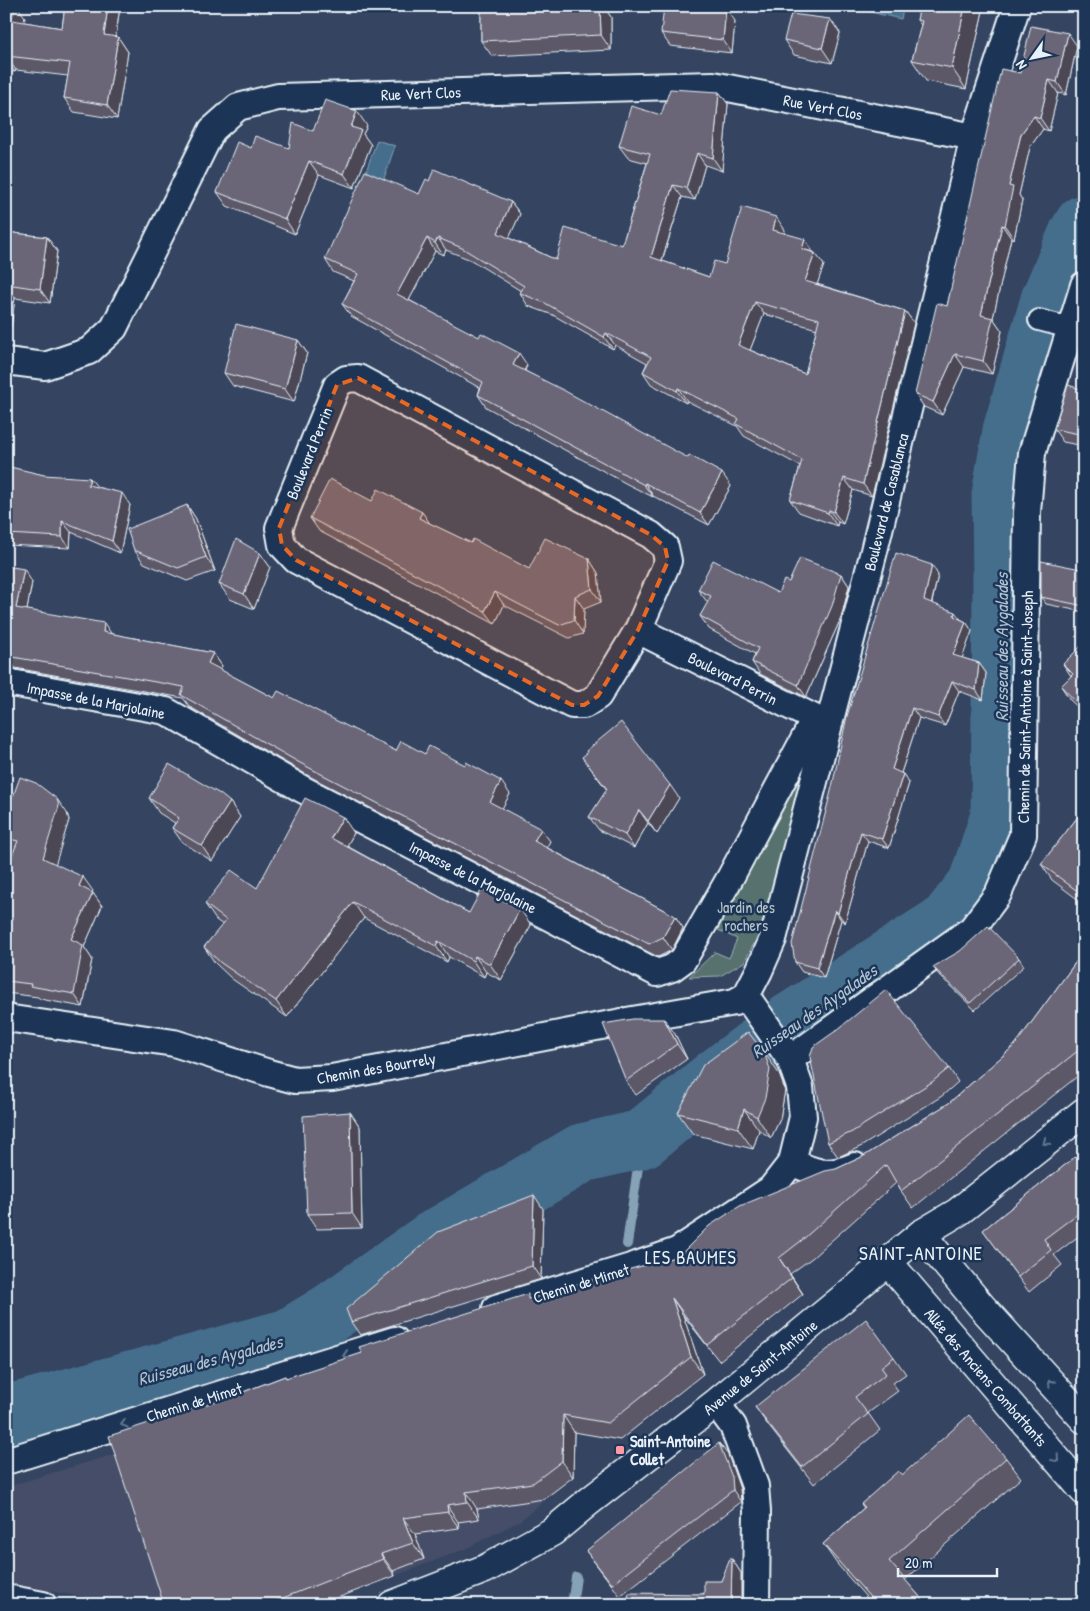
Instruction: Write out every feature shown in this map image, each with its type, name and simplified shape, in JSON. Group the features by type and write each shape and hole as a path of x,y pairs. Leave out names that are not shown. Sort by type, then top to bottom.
{"main road":[{"name":"Avenue de Saint-Antoine","path":"392,1605 485,1570 552,1532 587,1502 716,1403 921,1234 958,1212 1084,1112"},
{"path":"921,1234 982,1308 1084,1419"},
{"name":"Allée des Anciens Combattants","path":"888,1262 1084,1491"}],"street":[{"name":"Boulevard de Casablanca","path":"752,1003 759,971 773,939 822,722 873,555 974,137 1017,6"},
{"name":"Rue Vert Clos","path":"6,361 44,366 89,351 114,328 212,130 238,108 278,97 713,85 974,137"},
{"name":"Chemin de Saint-Antoine à Saint-Joseph","path":"785,1051 972,929 998,894 1023,835 1027,512 1032,453 1055,324 1084,285"},
{"name":"Boulevard Perrin","path":"358,378 651,535 664,547 668,561 638,630 598,696 584,705 572,705 296,560 282,545 279,528 337,385 346,380 358,378"},
{"name":"Boulevard Perrin","path":"638,630 822,722"},
{"name":"Impasse de la Marjolaine","path":"6,682 166,710 302,789 657,973 672,968 683,960 822,722"},
{"name":"Chemin des Bourrely","path":"6,1018 174,1043 269,1074 295,1080 332,1078 627,1021 735,1002 752,1003"},
{"path":"752,1003 785,1051 800,1088 803,1117 792,1162 825,1175 841,1172 878,1154"},
{"name":"Chemin de Mimet","path":"478,1314 677,1251 771,1189 792,1162"},
{"name":"Chemin de Mimet","path":"6,1461 421,1332"},
{"path":"716,1403 733,1426 755,1486 757,1511 756,1605"},
{"path":"6,1598 44,1605"}],"highlighted area":[{"path":"358,378 651,535 665,547 668,561 638,630 598,696 584,705 572,705 296,560 282,545 279,528 337,385"}],"shaded area":[{"path":"867,6 904,6 901,19 870,12"},
{"path":"377,140 395,146 382,184 364,177"},
{"path":"609,1294 589,1434 574,1432 573,1477 520,1521 465,1549 319,1605 132,1605 6,1584 6,1487 121,1452"}],"green space":[{"name":"Jardin des rochers","path":"808,756 764,925 744,962 720,976 689,977 715,952 729,958 737,939 718,930 737,883"}],"building":[{"path":"6,6 14,6 12,20 62,28 65,6 108,6 104,35 118,37 107,105 64,98 70,63 6,56"},
{"path":"481,6 600,6 601,35 481,41"},
{"path":"664,6 726,8 723,40 661,33"},
{"path":"920,6 965,6 952,68 912,60 922,21 917,20"},
{"path":"791,14 830,19 822,48 784,40"},
{"path":"1031,26 1068,33 1057,82 1049,80 1040,118 1034,116 1021,134 1009,186 1013,187 1005,226 1002,225 981,315 993,318 983,361 955,354 933,402 915,394 937,303 947,306 1001,69 1020,73"},
{"path":"670,89 719,92 713,158 697,153 686,188 673,185 651,257 709,277 714,261 725,264 742,207 776,217 773,230 805,239 802,249 815,253 805,281 905,311 863,484 844,478 834,512 829,510 828,513 790,500 802,460 736,424 739,419 678,388 677,391 643,372 651,357 606,333 604,337 545,303 520,293 524,286 462,248 438,238 435,243 427,238 397,294 479,337 481,333 519,353 513,365 688,458 689,455 722,473 700,513 645,483 644,485 478,395 483,382 342,304 358,274 325,259 365,171 419,194 426,179 429,181 434,169 511,202 498,233 556,260 565,228 622,245 650,154 619,146 631,106 661,115","holes":["755,302 819,319 805,374 738,345"]},
{"path":"325,100 357,111 351,127 361,130 344,174 309,161 285,219 217,192 237,142 251,148 255,136 289,148 293,123 313,131"},
{"path":"6,232 47,237 40,289 6,284"},
{"path":"236,324 298,340 285,389 224,373"},
{"path":"1068,385 1084,390 1084,435 1054,429"},
{"path":"6,466 44,475 90,478 88,485 122,493 112,541 62,521 62,537 6,534"},
{"path":"330,479 372,501 378,489 422,512 419,518 471,543 473,539 529,569 545,538 589,559 592,589 575,596 574,620 559,625 495,592 485,611 310,518"},
{"path":"187,505 206,557 178,568 134,550 127,529"},
{"path":"236,539 260,553 244,594 219,584"},
{"path":"896,553 932,565 924,600 955,612 954,616 966,622 953,655 979,663 976,690 952,681 938,717 912,708 892,769 903,774 882,839 861,832 838,913 835,910 817,968 795,962 792,944 832,787 847,716"},
{"path":"800,558 841,574 832,606 798,685 752,662 758,648 700,616 711,596 698,590 713,560 778,593 784,580 789,582"},
{"path":"1083,559 1084,606 1041,597 1041,561 1081,569"},
{"path":"6,566 24,569 16,608 104,623 103,632 213,653 208,663 274,698 278,691 396,751 401,741 425,754 429,746 465,765 466,762 501,781 490,802 541,829 534,841 675,916 663,937 649,944 300,763 181,695 184,687 7,656"},
{"path":"1084,643 1084,701 1079,705 1061,686 1073,674 1063,664"},
{"path":"621,722 670,785 648,821 639,810 625,835 589,817 607,789 582,757 587,753 586,751"},
{"path":"169,764 220,794 230,802 202,846 172,828 179,818 149,798"},
{"path":"20,777 36,783 57,799 59,806 43,858 83,877 79,886 93,893 71,939 83,945 74,994 30,986 31,984 6,981 6,885 13,853 18,841 6,838 6,816"},
{"path":"305,798 343,817 331,838 469,913 482,889 520,909 490,964 475,956 473,961 438,941 436,946 353,902 276,1001 221,963 204,947 226,920 205,904 231,870 257,888"},
{"path":"1084,809 1084,878 1076,890 1041,864"},
{"path":"988,926 1019,958 970,1003 933,967 960,951"},
{"path":"1084,951 1084,1046 901,1191 886,1165 801,1241 779,1258 792,1278 707,1345 672,1298 691,1357 608,1423 563,1415 562,1461 533,1483 466,1492 467,1502 447,1505 448,1512 403,1518 413,1543 381,1554 383,1559 265,1605 219,1605 162,1599 109,1436 238,1394 285,1376 286,1378 362,1353 359,1347 528,1294 528,1299 679,1256 709,1226 740,1206 825,1171 836,1169 864,1156 949,1103 1015,1045"},
{"path":"886,990 949,1068 932,1082 852,1132 828,1143 810,1057 813,1047"},
{"path":"633,1019 664,1019 677,1044 626,1081 603,1024"},
{"path":"748,1032 764,1052 770,1069 765,1098 757,1117 744,1109 738,1128 678,1113 703,1065"},
{"path":"350,1112 352,1213 307,1214 303,1116"},
{"path":"1084,1150 1084,1209 1044,1239 1051,1250 1018,1277 983,1230"},
{"path":"534,1195 532,1266 351,1322 346,1309 438,1232"},
{"path":"866,1319 894,1357 881,1367 886,1374 855,1397 868,1414 802,1467 755,1407"},
{"path":"969,1415 1006,1458 889,1561 927,1605 877,1605 823,1544 865,1507 861,1504 898,1471 902,1475"},
{"path":"719,1443 732,1477 733,1490 612,1584 586,1551"},
{"path":"730,1559 732,1559 731,1605 649,1605 628,1597 629,1593 704,1594 704,1581 721,1581"}],"waterway":[{"name":"Ruisseau des Aygalades","path":"6,1415 289,1338 330,1313 432,1241 582,1153 642,1139 715,1079 788,1024 948,922 977,885 1000,816 1001,495 1012,431 1050,300 1084,224"},
{"path":"627,1244 642,1139"},
{"path":"572,1605 576,1577"}],"place":[{"name":"Saint-Antoine Collet","path":"620,1450"}],"district":[{"name":"SAINT-ANTOINE","path":"921,1253"},
{"name":"LES BAUMES","path":"691,1257"}]}
